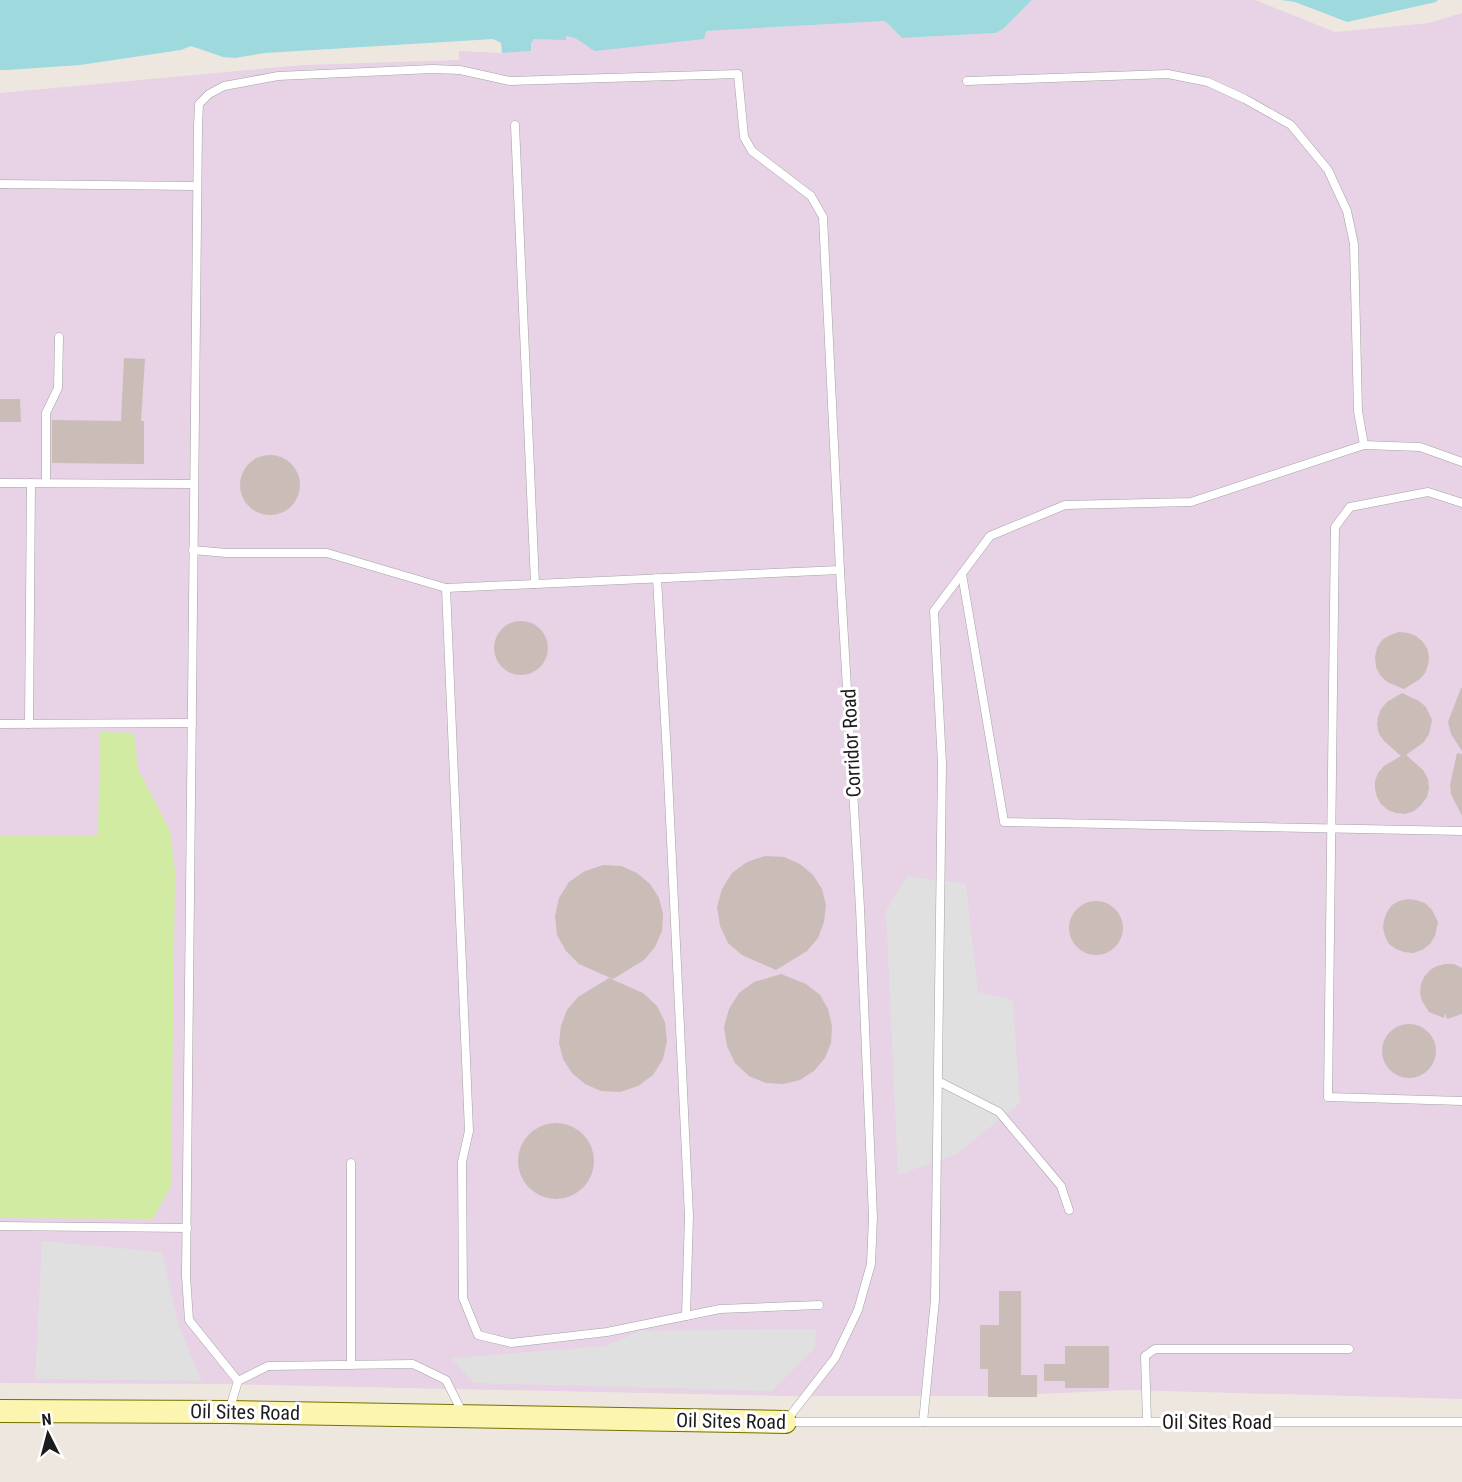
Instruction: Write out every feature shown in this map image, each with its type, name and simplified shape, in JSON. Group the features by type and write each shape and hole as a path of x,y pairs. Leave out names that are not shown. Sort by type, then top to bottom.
{"street":[{"name":"Oil Sites Road","path":"0,1411 464,1415 785,1422"}],"lane":[{"name":"Corridor Road","path":"197,186 200,104 209,94 224,86 278,76 432,69 460,70 510,81 738,74 744,137 748,144 753,151 811,196 823,217 840,570 860,908 873,1217 871,1264 858,1310 835,1358 785,1422"},
{"path":"968,81 1168,74 1208,82 1245,99 1291,125 1328,170 1347,211 1354,244 1358,411 1364,445"},
{"path":"515,125 535,584"},
{"path":"0,184 197,186 186,1276 189,1320 238,1381"},
{"path":"46,483 46,413 58,388 59,336"},
{"path":"923,1422 935,1300 938,1081 942,764 934,611 990,536 1065,505 1191,502 1364,445 1420,447 1462,462"},
{"path":"0,483 194,484"},
{"path":"29,724 31,483"},
{"path":"1462,503 1428,492 1350,507 1335,527 1329,1097 1462,1101"},
{"path":"193,550 226,553 327,553 446,588 840,570"},
{"path":"962,574 1004,822 1462,831"},
{"path":"657,578 689,1216 686,1316"},
{"path":"446,588 469,1131 462,1162 464,1298 478,1335 511,1343 608,1332 720,1309 819,1305"},
{"path":"0,724 192,723"},
{"path":"938,1081 999,1112 1061,1186 1069,1210"},
{"path":"351,1163 351,1365"},
{"path":"0,1226 187,1228"},
{"path":"1147,1422 1145,1356 1155,1348 1349,1348"},
{"path":"228,1412 238,1381 268,1366 413,1364 446,1380 464,1415"},
{"name":"Oil Sites Road","path":"785,1422 1462,1422"}],"shaded area":[{"path":"1032,0 1255,0 1335,32 1429,23 1462,13 1462,1399 1128,1390 994,1396 786,1396 219,1384 0,1383 0,93 303,65 459,60 459,51 502,53 531,51 531,43 534,39 566,39 566,36 573,36 589,48 706,31 885,21 902,38 996,33"},
{"path":"907,876 966,884 978,992 1013,1000 1020,1103 957,1154 898,1175 886,911"},
{"path":"42,1241 162,1252 179,1326 202,1381 35,1379"},
{"path":"816,1329 815,1348 772,1391 474,1383 451,1358 605,1346 640,1331"}],"green space":[{"path":"100,732 134,733 138,769 170,831 175,872 171,1186 153,1219 0,1218 0,835 98,836"}],"water":[{"path":"0,0 1032,0 996,33 902,38 885,21 706,31 704,39 595,51 578,40 566,36 566,40 534,39 531,43 531,51 502,53 501,43 493,39 265,53 235,58 223,57 191,46 181,50 80,65 0,70"},
{"path":"1281,0 1438,0 1347,22 1295,2"}],"building":[{"path":"124,358 145,359 141,421 144,421 144,464 52,463 52,420 121,421"},
{"path":"0,399 20,399 21,422 0,422"},
{"path":"264,455 276,455 287,460 295,468 300,485 298,497 287,510 276,515 264,515 253,510 245,502 240,491 240,479 245,468 253,460"},
{"path":"521,621 531,623 540,629 546,638 548,648 546,658 540,667 531,673 521,675 511,673 502,667 496,658 494,648 496,638 502,629 511,623"},
{"path":"1399,632 1416,636 1422,641 1429,657 1425,673 1404,689 1387,682 1380,675 1375,657 1382,640"},
{"path":"1461,688 1462,751 1451,734 1448,722"},
{"path":"1402,693 1426,707 1432,720 1429,734 1424,742 1406,755 1423,770 1428,779 1427,797 1414,811 1405,814 1388,810 1381,804 1375,789 1378,773 1384,766 1401,756 1379,734 1378,717 1387,702"},
{"path":"1457,753 1462,754 1462,816 1451,794 1450,785"},
{"path":"765,856 784,857 800,864 813,875 822,889 826,905 824,922 818,938 807,951 776,970 742,955 728,943 720,926 717,907 722,889 732,873 747,862"},
{"path":"603,865 621,866 637,873 650,884 659,898 663,914 662,931 655,947 644,960 613,979 579,964 566,951 557,935 555,916 559,898 569,882 585,871"},
{"path":"1408,899 1425,903 1432,910 1438,922 1435,936 1430,944 1413,953 1396,949 1389,944 1383,928 1387,912 1392,905"},
{"path":"1096,901 1106,903 1115,909 1121,918 1123,928 1121,938 1115,947 1106,953 1096,955 1086,953 1077,947 1071,938 1069,928 1071,918 1077,909 1086,903"},
{"path":"1445,964 1454,964 1462,968 1462,1014 1447,1019 1445,1013 1444,1018 1429,1012 1420,993 1424,977 1430,970"},
{"path":"781,974 806,984 820,995 828,1009 832,1026 831,1043 825,1058 814,1071 800,1080 783,1084 766,1083 749,1076 735,1063 727,1046 724,1027 729,1009 739,993 754,982"},
{"path":"609,978 643,993 657,1006 665,1022 667,1041 663,1059 653,1075 638,1086 620,1092 601,1091 585,1084 572,1073 563,1059 559,1043 561,1026 567,1010 578,997"},
{"path":"1409,1024 1419,1026 1428,1032 1434,1041 1436,1051 1434,1061 1428,1070 1419,1076 1409,1078 1399,1076 1390,1070 1384,1061 1382,1051 1384,1041 1390,1032 1399,1026"},
{"path":"549,1123 563,1123 577,1129 588,1140 594,1154 591,1176 583,1188 563,1199 549,1199 535,1193 524,1182 518,1168 518,1154 524,1140 535,1129"},
{"path":"999,1291 1021,1291 1021,1375 1037,1375 1037,1397 988,1397 988,1369 980,1369 980,1325 999,1325"},
{"path":"1065,1346 1109,1346 1109,1388 1065,1388 1065,1381 1044,1381 1044,1364 1065,1364"}]}
